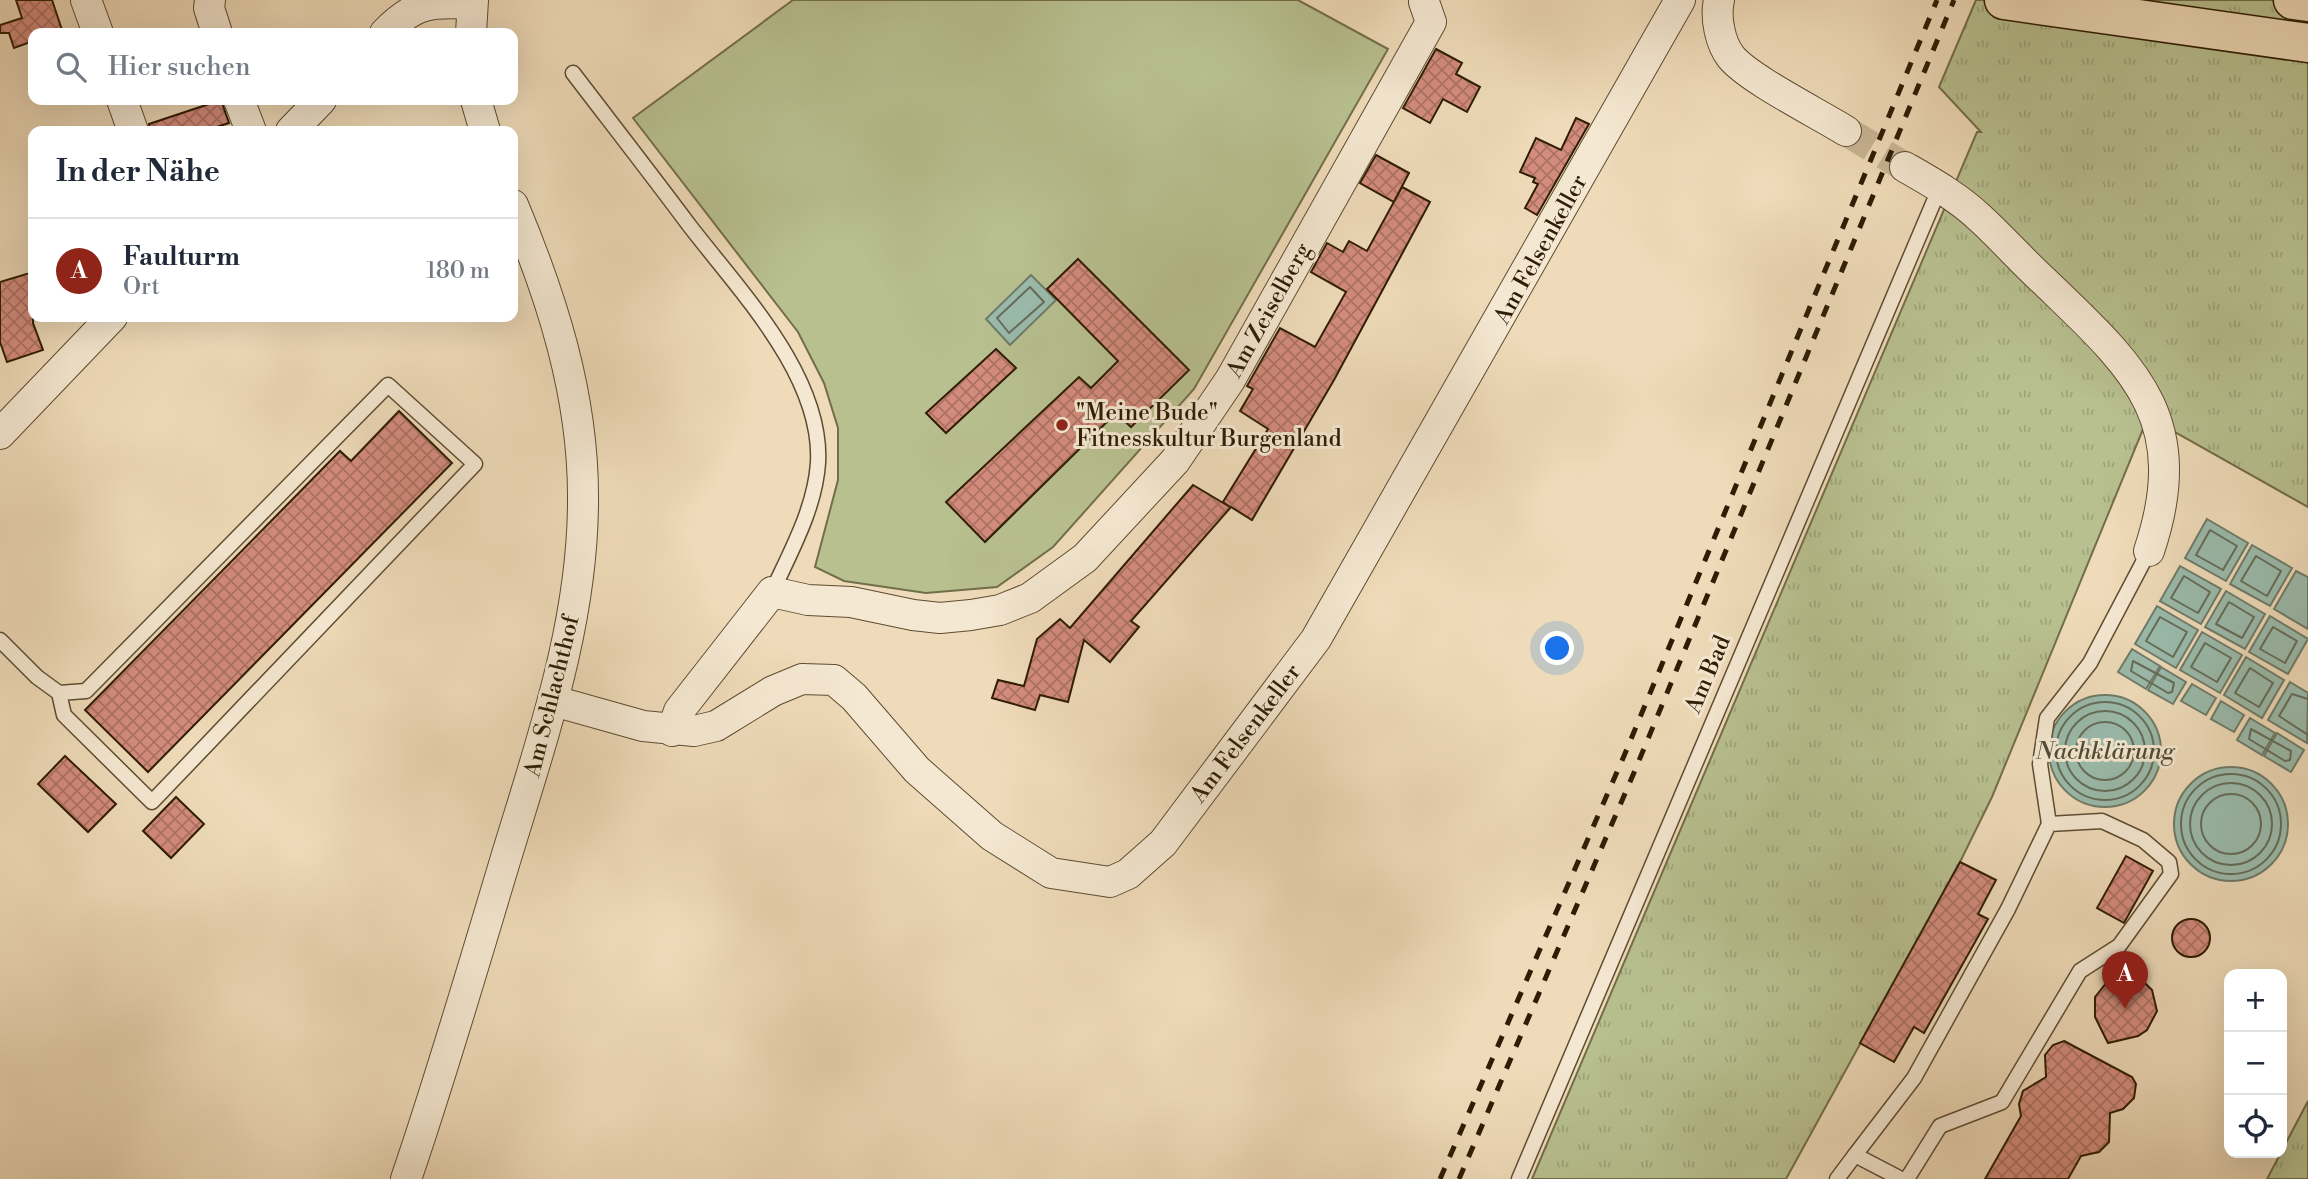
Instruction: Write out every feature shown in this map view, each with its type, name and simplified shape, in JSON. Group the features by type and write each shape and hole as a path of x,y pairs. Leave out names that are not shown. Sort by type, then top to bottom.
{"highway":[{"path":"2004,0 2308,43"},
{"path":"2293,0 2308,2"}],"street":[{"path":"86,0 96,28"},
{"path":"210,0 209,8 215,28"},
{"name":"Am Felsenkeller","path":"554,701 643,726 694,731 716,726 773,691 803,679 834,680 854,697 917,770 992,836 1051,873 1110,882 1148,860 1316,639 1680,0"},
{"path":"1719,0 1721,36 1731,57 1747,71 1846,131"},
{"path":"390,28 398,19 418,7 442,2 472,12"},
{"name":"Am Zeiselberg","path":"772,592 808,600 851,602 913,615 940,618 971,615 1000,610 1030,598 1085,558 1175,461 1230,380 1431,22 1424,2"},
{"path":"124,105 131,126"},
{"path":"241,105 249,126"},
{"path":"296,126 316,105"},
{"path":"477,105 484,126"},
{"path":"1905,167 1940,187 1979,216 2106,340 2143,388 2155,417 2163,452 2160,519 2149,551"},
{"name":"Am Schlachthof","path":"406,1179 554,701 579,570 582,470 575,401 557,322 518,218"},
{"path":"0,434 107,322"},
{"path":"672,730 679,711 772,592"}],"lane":[{"path":"573,73 778,341 815,421 818,462 813,491 800,530 772,592"},
{"name":"Am Bad","path":"1519,1179 1940,187"},
{"path":"0,640 37,677 59,692 86,691 388,385 475,464 152,802 64,715 59,692"},
{"path":"1837,1179 1914,1078 2008,909 2049,824 2040,764 2047,718 2090,663 2149,551"},
{"path":"1907,1179 1940,1126 2002,1102 2080,971 2119,946 2171,874 2169,862 2143,840 2102,821 2049,824"},
{"path":"1855,1155 1901,1179"}],"green space":[{"path":"793,0 1298,0 1388,49 1194,389 1053,547 997,587 926,593 844,581 815,567 838,480 838,428 824,383 798,332 633,118"},
{"path":"1976,0 2308,0 2308,507 2148,417 1992,797 1960,862 1786,1179 1532,1179 1977,132 1981,132 1939,87"},
{"path":"2308,1101 2308,1179 2267,1179 2278,1158 2287,1158 2287,1141"}],"water":[{"path":"1031,275 1056,300 1010,345 986,319"},
{"path":"2207,519 2248,543 2226,581 2185,558"},
{"path":"2252,545 2292,568 2270,606 2230,584"},
{"path":"2180,566 2221,589 2201,624 2160,601"},
{"path":"2296,571 2308,577 2308,629 2274,609"},
{"path":"2226,591 2265,614 2245,649 2205,627"},
{"path":"2157,606 2198,630 2176,668 2135,644"},
{"path":"2270,616 2308,639 2288,674 2249,652"},
{"path":"2202,632 2242,655 2220,693 2180,670"},
{"path":"2132,649 2160,666 2146,689 2118,672"},
{"path":"2246,657 2284,680 2262,718 2224,695"},
{"path":"2161,667 2186,682 2173,704 2148,690"},
{"path":"2290,682 2308,693 2307,743 2268,720"},
{"path":"2192,684 2216,698 2206,715 2181,701"},
{"name":"Nachklärung","path":"2105,695 2126,700 2144,712 2156,730 2161,751 2156,772 2144,790 2126,802 2105,807 2084,802 2066,790 2054,772 2049,751 2054,730 2066,712 2084,700"},
{"path":"2221,701 2244,715 2234,732 2211,719"},
{"path":"2250,718 2275,733 2262,755 2237,740"},
{"path":"2277,733 2304,750 2291,772 2264,756"},
{"name":"Nachklärung","path":"2231,767 2253,772 2271,784 2283,802 2288,824 2283,846 2271,864 2253,876 2231,881 2209,876 2191,864 2179,846 2174,824 2179,802 2191,784 2209,772"}],"building":[{"path":"16,0 52,0 61,28 28,28 28,43 14,48 9,33 0,33 0,25 22,18"},
{"path":"1436,49 1462,63 1456,74 1480,87 1467,112 1443,99 1430,123 1403,108"},
{"path":"206,105 223,105 229,123 220,126 149,124"},
{"path":"1576,118 1589,124 1537,215 1525,208 1538,184 1533,182 1535,178 1520,172 1536,138 1561,150"},
{"path":"1376,155 1409,173 1394,202 1360,183"},
{"path":"1402,187 1430,202 1334,380 1252,520 1231,507 1131,621 1139,627 1110,662 1084,640 1068,702 1040,695 1035,710 992,698 998,680 1024,686 1037,639 1060,619 1070,628 1193,485 1230,507 1223,502 1268,429 1240,411 1253,389 1247,386 1280,328 1315,347 1346,292 1311,272 1327,243 1343,252 1349,241 1367,251"},
{"path":"1078,259 1189,370 1131,427 1116,413 985,542 946,502 1079,377 1091,388 1118,361 1047,289"},
{"path":"28,274 28,322 33,322 43,350 7,362 0,342 0,282"},
{"path":"996,349 1016,368 946,433 926,413"},
{"path":"399,411 452,463 148,772 85,710 340,451 351,461"},
{"path":"65,756 116,804 88,832 38,784"},
{"path":"176,797 204,824 171,858 143,831"},
{"path":"2126,856 2153,871 2124,923 2097,908"},
{"path":"1960,862 1996,880 1978,914 1988,919 1924,1033 1914,1027 1894,1062 1860,1043"},
{"path":"2191,919 2204,925 2210,938 2204,951 2191,957 2178,951 2172,938 2178,925"},
{"path":"2126,976 2144,982 2152,990 2157,1011 2147,1030 2138,1036 2108,1043 2095,1017 2095,997 2107,982"},
{"path":"2064,1041 2132,1077 2136,1084 2134,1098 2123,1109 2110,1113 2109,1142 2099,1152 2081,1156 2068,1179 1985,1179 2021,1116 2019,1104 2023,1091 2046,1077 2045,1055 2053,1045"}],"tunnel":[{"path":"1846,131 1905,167"}],"railway":[{"path":"1440,1179 1624,756 1937,0"},
{"path":"1459,1179 1633,775 1954,0"}],"place":[{"name":"\"Meine Bude\" Fitnesskultur Burgenland","path":"1062,425"},
{"name":"Faulturm","path":"2125,1009"}]}
